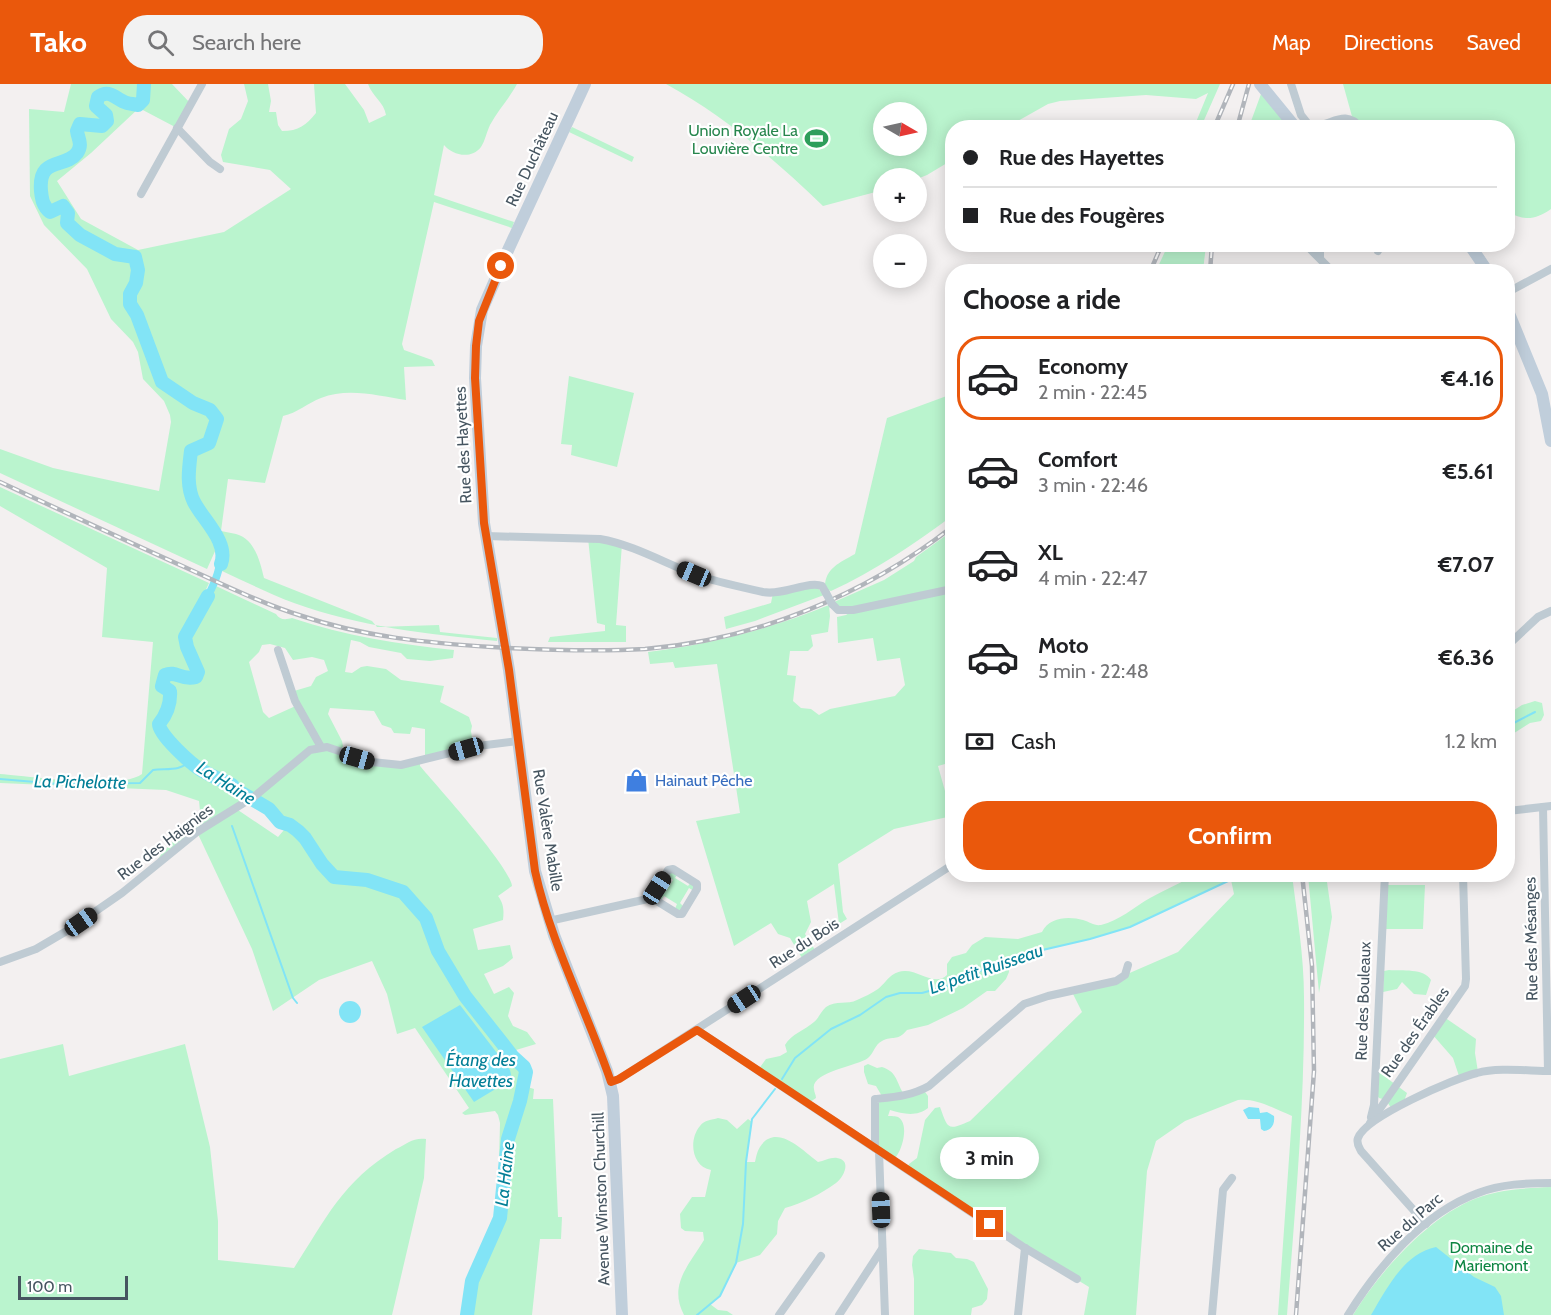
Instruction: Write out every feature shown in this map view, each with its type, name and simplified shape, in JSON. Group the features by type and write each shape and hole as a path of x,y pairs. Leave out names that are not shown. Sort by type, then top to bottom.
{"street":[{"path":"141,194 202,84"},
{"name":"Rue Duchâteau","path":"509,248 585,84"},
{"path":"1291,84 1301,115 1305,120"},
{"path":"1262,87 1289,120"},
{"path":"1338,120 1344,118 1354,120"},
{"path":"177,128 210,162 220,169"},
{"name":"Rue des Hayettes","path":"505,643 486,536 475,378 476,346 482,310 509,248"},
{"path":"1314,252 1326,264"},
{"path":"1320,252 1320,257"},
{"path":"1515,288 1551,269"},
{"path":"1515,327 1546,398 1551,441"},
{"path":"486,536 600,539 618,543 702,577 758,591 781,593 816,584 822,586 838,610 853,610 945,590"},
{"path":"1515,638 1538,617 1551,611"},
{"name":"Rue Valère Mabille","path":"505,643 535,871 549,921 611,1082"},
{"path":"278,650 294,701 321,747 372,762 401,765 478,746 518,741"},
{"name":"Rue des Haignies","path":"0,962 36,949 69,929 122,893 198,832 251,799 303,754 321,747"},
{"path":"1515,810 1547,807"},
{"name":"Rue des Mésanges","path":"1547,807 1550,1071"},
{"path":"549,921 652,898 678,914 682,914 697,889 697,884 673,869 668,870 652,898"},
{"name":"Rue du Bois","path":"611,1082 697,1030 945,870"},
{"name":"Rue des Bouleaux","path":"1385,882 1374,1105 1366,1128 1359,1136 1359,1147 1426,1224"},
{"name":"Rue des Érables","path":"1366,1128 1465,986 1463,882"},
{"path":"885,1315 875,1099 905,1096 921,1091 1024,1004 1116,981 1125,975 1128,965"},
{"path":"697,1030 1025,1248 1077,1279"},
{"path":"1366,1128 1436,1087 1478,1072 1550,1071"},
{"name":"Avenue Winston Churchill","path":"611,1082 622,1315"},
{"path":"1212,1315 1223,1190 1232,1178"},
{"name":"Rue du Parc","path":"1348,1315 1384,1264 1426,1224 1447,1208 1476,1193 1508,1185 1551,1183"},
{"path":"1018,1315 1025,1248"},
{"path":"839,1315 882,1249"},
{"path":"779,1315 821,1256"}],"green space":[{"path":"71,84 172,84 191,104 177,128 139,108 57,181 81,219 138,250 224,232 291,189 270,170 223,162 221,155 229,129 241,119 248,101 244,84 268,84 271,101 269,112 276,112 278,125 282,131 302,126 316,113 314,84 345,84 364,110 369,123 386,115 383,106 368,84 517,84 493,120 477,151 462,155 444,145 434,195 514,222 512,228 434,202 402,344 404,350 432,360 435,366 404,367 406,400 364,393 342,393 321,398 283,416 265,483 228,479 221,531 236,534 248,541 256,552 264,578 372,621 375,625 294,603 222,571 226,555 223,546 216,549 207,569 0,473 0,449 53,468 159,491 171,422 164,401 143,379 138,352 133,342 111,319 87,269 44,225 30,196 29,109 64,112"},
{"name":"Union Royale La Louvière Centre","path":"666,84 1220,84 1204,120 1197,120 1208,93 1196,99 1146,95 1060,101 1048,104 1019,120 945,120 945,164 927,175 927,168 873,168 873,193 823,206 787,172 729,125"},
{"path":"1343,84 1551,84 1551,209 1530,218 1515,215 1515,120 1353,120"},
{"path":"1261,94 1289,120 1251,120"},
{"path":"572,127 634,157 632,162 569,132"},
{"path":"1165,252 1205,252 1204,264 1159,264"},
{"path":"569,376 634,393 617,467 571,455 572,445 561,444"},
{"path":"945,397 945,521 879,566 831,591 825,589 827,576 834,567 855,554 887,418"},
{"path":"0,487 209,583 196,611 203,614 216,586 283,619 292,618 332,630 372,638 454,650 453,658 430,661 407,659 401,653 369,647 351,640 345,672 352,673 367,666 386,669 401,680 444,686 440,702 469,717 473,745 425,757 425,729 412,727 410,734 394,733 391,728 382,725 374,711 330,708 328,714 342,741 341,750 323,745 157,861 195,819 200,811 199,801 166,790 0,783 0,774 95,782 131,779 142,774 153,642 102,637 107,568 0,506","holes":["270,644 285,648 293,660 312,657 324,660 328,671 316,677 311,686 294,691 300,704 269,718 263,712 249,662 259,652 262,645"]},
{"path":"945,536 945,764 938,766 945,791 945,818 894,829 838,864 843,912 847,919 839,924 834,884 807,901 811,922 805,934 815,950 802,958 790,938 778,934 771,923 734,946 696,821 740,813 717,664 675,668 673,662 650,664 648,652 740,635 829,605 828,632 811,635 813,646 808,651 790,651 787,675 796,676 793,701 801,708 811,709 819,715 830,709 895,696 905,685 900,658 877,661 873,638 838,643 837,617 852,611 840,609 834,602 884,580 914,561 916,557"},
{"path":"588,538 622,544 616,625 626,626 626,642 548,642 550,637 605,631 605,625 597,623"},
{"path":"816,586 824,595 755,621 726,629 724,617 771,603 773,593"},
{"path":"439,625 440,632 497,638 497,641 420,632 385,627"},
{"path":"1535,701 1542,703 1544,715 1541,721 1530,723 1515,733 1515,710"},
{"path":"317,748 357,758 420,763 420,766 500,862 512,886 498,896 503,908 503,920 473,929 478,950 510,945 513,958 503,966 484,974 494,994 509,987 514,993 508,1016 513,1026 527,1032 536,1044 516,1050 522,1070 521,1085 534,1089 533,1099 553,1099 558,1217 562,1217 561,1239 540,1239 532,1315 464,1315 469,1296 470,1278 495,1221 498,1201 500,1123 498,1115 495,1111 465,1115 462,1113 469,1108 415,1028 397,1034 387,994 372,961 319,980 273,1011 252,949 197,832 235,808 278,837 289,824 281,821 269,807 255,799"},
{"path":"671,872 677,875 675,878 688,886 691,882 694,884 694,891 689,888 680,903 683,906 681,911 675,909 677,904 664,896 661,900 657,898 660,890 665,892 673,880 668,876"},
{"path":"1182,882 1227,882 1130,927 1008,958 1009,972 995,991 987,991 963,1008 928,1025 907,1030 898,1037 886,1039 878,1044 872,1054 863,1061 819,1078 815,1083 816,1098 810,1102 758,1070 766,1059 787,1052 785,1045 788,1041 814,1022 826,1007 865,996 878,989 895,973 910,971 932,979 942,978 947,975 947,964 952,957 966,953 972,945 985,937 1018,939 1042,932 1049,923 1066,918 1101,925 1120,917"},
{"path":"1231,882 1293,882 1300,936 1304,997 1303,1076 1287,1315 1278,1315 1292,1116 1266,1105 1238,1100 1185,1121 1156,1141 1147,1171 1136,1315 1084,1315 1089,1287 1025,1248 908,1167 909,1164 917,1158 925,1120 935,1108 940,1107 949,1126 953,1127 970,1121 1082,1012 1072,992 1125,975 1178,952 1234,894"},
{"path":"1309,882 1327,882 1332,917 1319,993"},
{"path":"1386,885 1425,885 1423,929 1381,929"},
{"path":"1384,971 1412,971 1428,976 1431,980 1426,995 1414,994 1402,982 1397,989 1383,992"},
{"path":"1444,1017 1476,1039 1475,1053 1478,1072 1460,1079 1453,1058 1432,1034"},
{"path":"63,1044 69,1076 185,1044 210,1147 218,1221 218,1260 294,1268 337,1202 362,1174 396,1149 414,1140 426,1139 424,1178 392,1315 0,1315 0,1059"},
{"path":"868,1064 891,1072 905,1096 925,1092 928,1096 928,1108 919,1113 890,1110 888,1116 898,1117 904,1125 902,1144 895,1158 875,1148 875,1106 883,1098 876,1086 868,1084 864,1066"},
{"path":"1378,1069 1386,1069 1388,1079 1407,1093 1403,1104 1391,1108 1386,1100 1379,1098 1374,1091"},
{"path":"718,1118 727,1120 737,1129 748,1119 752,1122 746,1162 755,1162 760,1147 766,1140 774,1137 789,1141 818,1162 832,1158 842,1159 845,1169 839,1180 830,1187 805,1201 785,1208 778,1221 777,1234 760,1255 736,1263 720,1296 710,1304 718,1310 727,1311 733,1315 684,1315 678,1294 679,1285 704,1240 703,1232 685,1231 681,1228 680,1214 692,1197 705,1197 711,1170 700,1164 696,1158 694,1138 702,1124"},
{"name":"Domaine de Mariemont","path":"1551,1187 1551,1315 1353,1315 1393,1262 1409,1245 1445,1215 1483,1196 1517,1189"},
{"path":"919,1249 951,1253 956,1258 974,1262 988,1289 987,1299 982,1305 972,1308 971,1315 914,1315 912,1265 913,1256"}],"water":[{"path":"223,546 222,572 203,614 196,611 214,573 216,549"},
{"path":"350,1001 358,1004 361,1012 358,1020 350,1023 342,1020 339,1012 342,1004"},
{"name":"Étang des Havettes","path":"460,1005 510,1070 512,1079 474,1102 422,1027"},
{"path":"1249,1107 1259,1108 1260,1113 1267,1112 1274,1116 1271,1128 1264,1131 1261,1129 1260,1119 1248,1119 1243,1110"},
{"path":"1436,1247 1474,1277 1495,1287 1501,1296 1504,1315 1371,1315 1405,1265 1414,1257"}],"waterway":[{"name":"La Haine","path":"144,84 143,100 138,105 123,102 110,94 98,97 96,106 106,115 107,121 102,126 80,124 77,131 79,150 72,158 48,168 41,180 41,191 44,205 50,212 63,206 68,213 67,223 80,235 115,254 135,257 138,270 136,283 130,294 130,304 137,315 162,382 193,403 210,410 217,419 209,443 191,451 189,477 194,502 218,539 223,556 221,564"},
{"name":"La Haine","path":"208,596 185,637 198,672 196,677 165,675 162,686 170,691 170,700 159,724 164,735 198,768 232,785 269,809 280,822 298,831 334,877 367,880 403,892 426,918 438,951 465,996 526,1072 508,1139 500,1218 472,1281 467,1315"},
{"name":"Le petit Ruisseau","path":"1515,722 1535,712"},
{"name":"La Pichelotte","path":"0,779 59,784 140,783 153,770 182,767 189,761"},
{"path":"232,826 293,998 297,1003"},
{"name":"Le petit Ruisseau","path":"782,1079 795,1058 831,1029 860,1015 886,997 900,993 922,993 947,986 1008,958 1130,927 1226,882"},
{"name":"Le petit Ruisseau","path":"697,1315 720,1296 736,1263 743,1224 746,1162 752,1119 775,1089"}],"railway":[{"path":"1217,120 1233,84"},
{"path":"1239,120 1249,84"},
{"path":"1153,264 1159,252"},
{"path":"1211,252 1211,264"},
{"path":"0,482 240,592 302,616 349,629 396,638 492,647 645,649 728,636 808,610 846,593 883,573 945,532"},
{"path":"1296,1315 1314,1071 1312,966 1303,882"}],"place":[{"name":"Union Royale La Louvière Centre","path":"816,139"},
{"name":"Hainaut Pêche","path":"637,780"}],"route":[{"path":"501,266 479,321 475,362 487,547 516,717 535,871 554,935 611,1082 697,1030 990,1224"}]}
